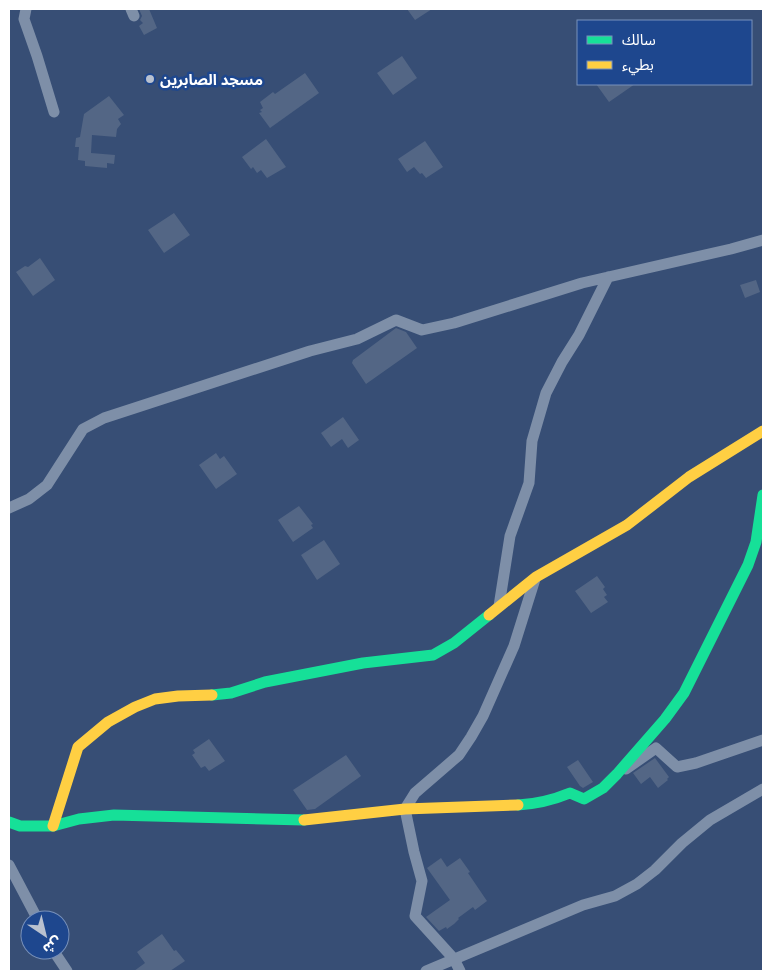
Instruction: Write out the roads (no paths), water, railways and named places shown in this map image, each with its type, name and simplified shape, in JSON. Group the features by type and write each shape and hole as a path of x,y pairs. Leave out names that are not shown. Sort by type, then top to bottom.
{"street":[{"path":"26,9 24,20 54,112"},
{"path":"9,508 29,499 47,485 83,429 104,418 310,351 357,339 396,320 422,330 454,323 582,283 763,240"},
{"path":"500,606 510,536 530,483 532,441 546,393 579,335 608,277"},
{"path":"53,826 78,747 108,722 135,707 155,699 231,693 292,676 363,663 433,655 445,649 536,577 627,525 689,477 763,431"},
{"path":"9,822 20,826 53,826 79,819 114,815 309,820 405,809 532,804 555,799 570,793 584,799 603,788 617,774 665,719 684,693 748,565 756,542 763,495"},
{"path":"460,971 454,960 415,916 422,881 405,809 415,793 459,755 483,716 514,646 536,577"},
{"path":"617,774 633,766 656,748 677,767 696,763 763,740"},
{"path":"426,971 583,905 615,896 637,884 710,820 763,789"},
{"path":"9,865 33,910"},
{"path":"60,960 67,971"}],"place":[{"name":"مسجد الصابرين","path":"150,79"}]}
